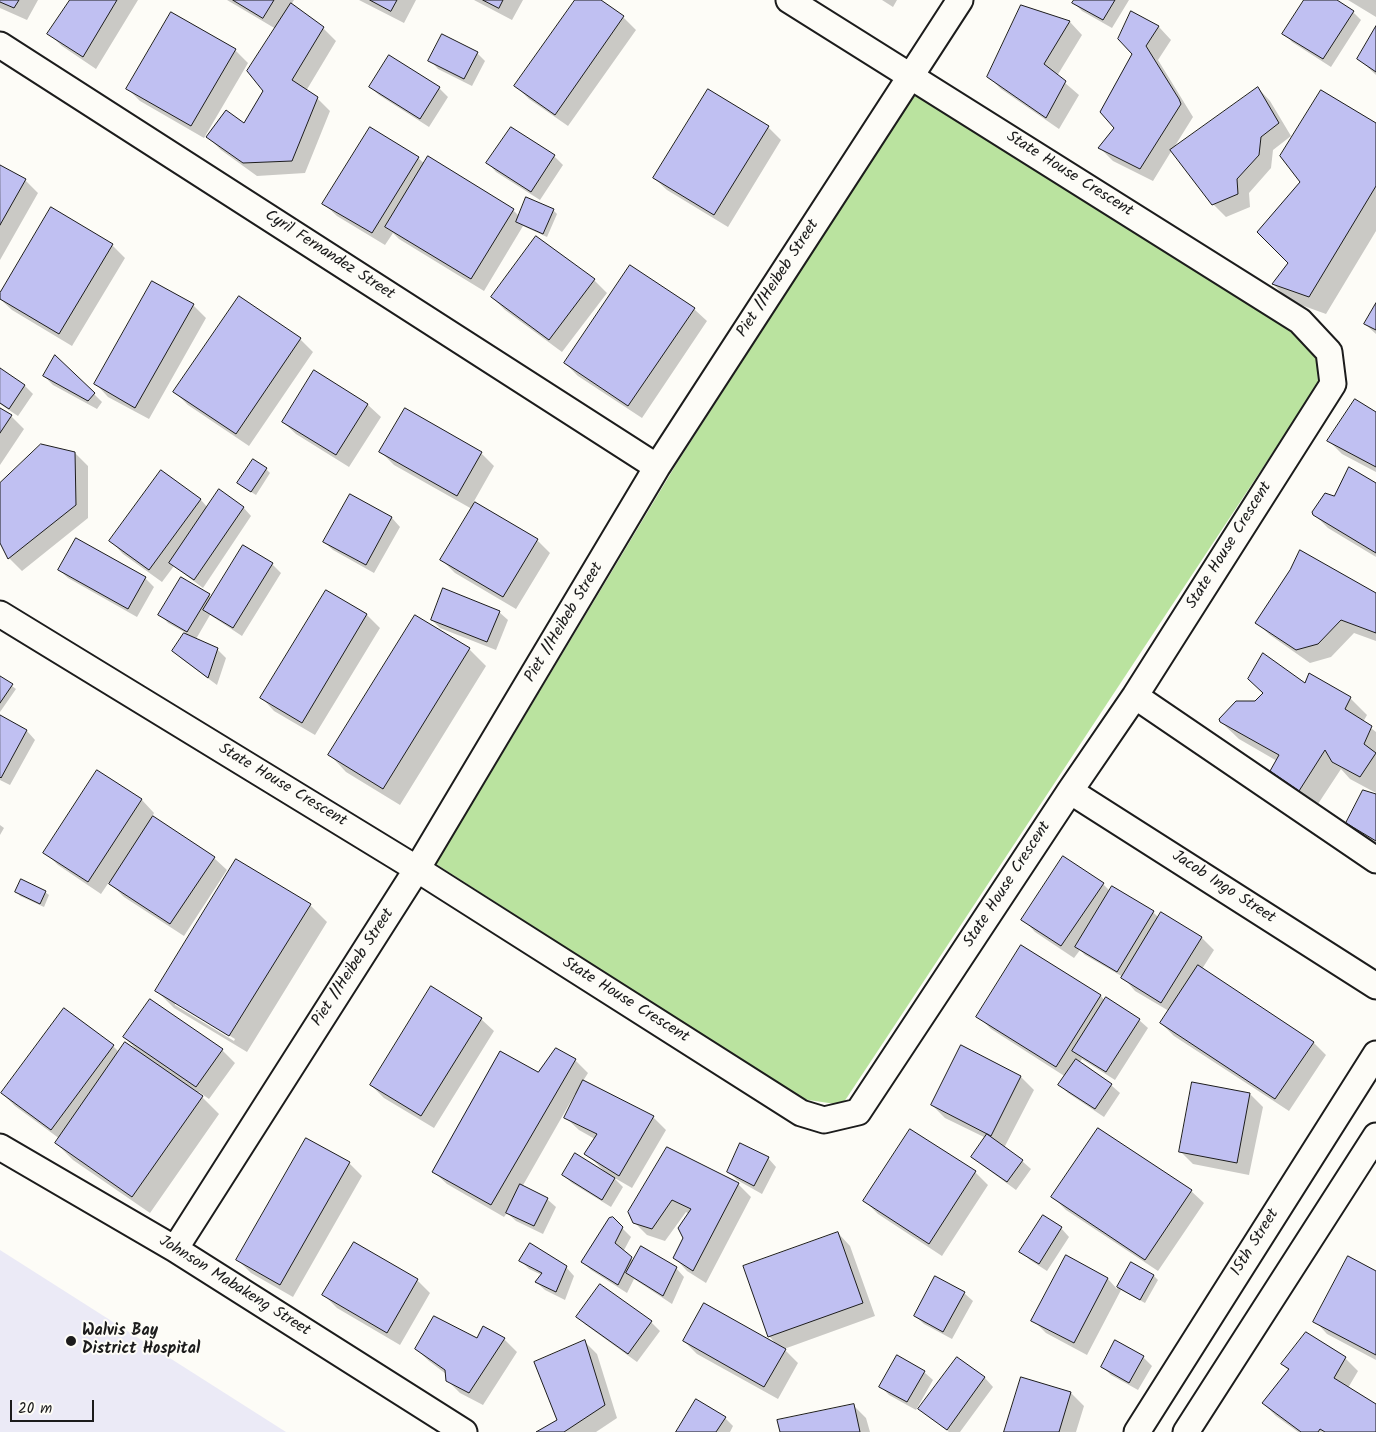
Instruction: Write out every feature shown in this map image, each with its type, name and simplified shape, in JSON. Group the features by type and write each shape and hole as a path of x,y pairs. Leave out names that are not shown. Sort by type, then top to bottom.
{"street":[{"name":"State House Crescent","path":"0,614 417,869 801,1113 824,1120 858,1112 1135,696 1333,384 1329,352 1300,321 789,0"},
{"name":"Piet //Heibeb Street","path":"174,1249 417,869 657,467 960,0"},
{"name":"Cyril Fernandez Street","path":"0,45 657,467"},
{"path":"1135,696 1376,860"},
{"name":"Jacob Ingo Street","path":"1070,791 1376,986"},
{"name":"15th Street","path":"1137,1432 1376,1054"},
{"path":"1186,1432 1376,1136"},
{"name":"Johnson Mabakeng Street","path":"0,1147 174,1249 464,1432"}],"shaded area":[{"name":"Walvis Bay District Hospital","path":"0,1250 286,1432 0,1432"}],"green space":[{"path":"915,93 1288,328 1317,360 1318,384 842,1105 802,1099 436,864 677,463"}],"building":[{"path":"0,0 19,0 14,8 0,2"},
{"path":"70,0 117,0 83,57 47,34"},
{"path":"233,0 274,0 263,18"},
{"path":"370,0 397,0 391,11"},
{"path":"483,0 503,0 499,8"},
{"path":"575,0 601,0 624,16 555,115 514,86"},
{"path":"1074,0 1115,0 1103,20 1072,3"},
{"path":"1304,0 1337,0 1354,11 1323,59 1282,34"},
{"path":"291,3 324,27 292,80 318,97 292,161 243,163 206,137 226,110 244,123 263,91 247,71"},
{"path":"1021,5 1070,21 1044,64 1066,81 1046,118 987,77"},
{"path":"1131,11 1159,26 1146,46 1181,104 1140,169 1098,148 1114,128 1100,112 1132,54 1118,39"},
{"path":"171,12 236,49 191,126 126,89"},
{"path":"1376,26 1376,72 1357,59"},
{"path":"442,34 478,52 464,79 428,61"},
{"path":"389,55 440,87 420,119 369,87"},
{"path":"1258,87 1279,123 1261,137 1259,155 1237,179 1238,194 1212,205 1170,150"},
{"path":"708,89 769,126 714,215 653,178"},
{"path":"1321,90 1376,123 1376,186 1309,297 1272,284 1288,263 1257,232 1300,182 1280,156"},
{"path":"370,127 419,157 372,233 322,204"},
{"path":"511,127 555,155 531,192 486,163"},
{"path":"428,156 514,209 471,279 385,227"},
{"path":"0,165 26,179 0,225"},
{"path":"526,197 554,209 543,234 516,222"},
{"path":"51,207 113,244 59,334 0,299 0,293"},
{"path":"536,236 595,279 549,340 491,297"},
{"path":"630,265 695,308 628,406 564,363"},
{"path":"152,281 194,304 135,408 94,384"},
{"path":"239,296 301,338 236,434 173,392"},
{"path":"1376,303 1376,330 1364,324"},
{"path":"55,355 95,393 88,401 43,376"},
{"path":"0,368 25,385 9,409 0,403"},
{"path":"314,370 368,404 336,455 282,422"},
{"path":"1355,399 1376,412 1376,467 1327,441"},
{"path":"0,408 12,415 0,433"},
{"path":"405,408 482,452 457,496 379,452"},
{"path":"41,444 75,452 76,505 8,559 0,543 0,483"},
{"path":"253,459 267,468 251,492 237,483"},
{"path":"1349,467 1376,483 1376,553 1313,515 1312,512 1325,493 1334,496"},
{"path":"161,470 201,499 149,570 109,541"},
{"path":"219,489 244,507 194,580 169,563"},
{"path":"350,494 392,517 366,565 323,542"},
{"path":"475,502 538,539 503,597 440,560"},
{"path":"76,538 146,577 128,609 58,570"},
{"path":"243,545 273,563 233,628 203,610"},
{"path":"1300,550 1376,593 1376,633 1341,620 1318,644 1296,650 1255,623 1290,570"},
{"path":"181,577 210,594 187,632 158,615"},
{"path":"443,588 500,611 487,642 431,620"},
{"path":"326,590 367,614 302,723 260,698"},
{"path":"415,615 470,648 383,789 328,755"},
{"path":"184,633 218,648 208,678 172,651"},
{"path":"1263,653 1305,683 1309,673 1351,697 1345,709 1372,726 1364,744 1376,753 1360,777 1332,762 1325,750 1299,791 1270,771 1279,755 1220,722 1219,719 1236,701 1255,701 1263,693 1248,679"},
{"path":"0,676 13,684 0,703"},
{"path":"0,715 27,730 1,778 0,777"},
{"path":"97,770 142,799 88,882 43,853"},
{"path":"1363,790 1376,794 1376,841 1346,823"},
{"path":"153,816 215,857 170,924 109,884"},
{"path":"1063,856 1104,883 1061,946 1021,920"},
{"path":"236,859 311,904 229,1036 155,991"},
{"path":"21,879 46,891 40,904 15,892"},
{"path":"1112,886 1154,911 1117,972 1075,947"},
{"path":"1161,912 1202,937 1161,1003 1121,978"},
{"path":"1021,945 1101,995 1056,1067 976,1017"},
{"path":"1198,965 1314,1042 1275,1099 1160,1023"},
{"path":"431,986 482,1018 421,1116 370,1085"},
{"path":"1106,997 1140,1019 1106,1072 1072,1051"},
{"path":"150,999 223,1049 196,1087 123,1037"},
{"path":"64,1008 114,1045 51,1130 1,1093"},
{"path":"125,1042 203,1096 132,1197 55,1143"},
{"path":"961,1045 1021,1076 991,1136 931,1105"},
{"path":"556,1048 576,1059 491,1205 432,1172 500,1051 538,1072"},
{"path":"1076,1059 1112,1084 1095,1109 1058,1085"},
{"path":"583,1080 654,1116 619,1176 584,1154 597,1134 564,1118"},
{"path":"1192,1082 1250,1093 1237,1163 1179,1152"},
{"path":"1098,1128 1192,1190 1145,1260 1051,1197"},
{"path":"910,1129 976,1171 929,1244 863,1201"},
{"path":"987,1134 1023,1160 1007,1182 971,1157"},
{"path":"306,1138 350,1162 280,1285 236,1260"},
{"path":"740,1143 769,1157 754,1186 727,1172"},
{"path":"667,1147 739,1183 693,1271 673,1258 683,1238 678,1228 691,1209 672,1200 652,1229 633,1223 628,1212"},
{"path":"575,1153 615,1178 602,1200 562,1175"},
{"path":"520,1184 548,1198 534,1226 506,1213"},
{"path":"1043,1215 1062,1227 1039,1264 1019,1252"},
{"path":"613,1217 623,1227 615,1243 632,1257 618,1285 581,1262 609,1218"},
{"path":"838,1232 863,1303 768,1337 743,1266"},
{"path":"354,1242 418,1279 387,1333 322,1295"},
{"path":"530,1243 567,1266 556,1292 535,1282 542,1273 519,1261"},
{"path":"641,1246 677,1267 663,1296 626,1273"},
{"path":"1066,1255 1108,1278 1074,1343 1031,1321"},
{"path":"1348,1256 1376,1271 1376,1355 1313,1322"},
{"path":"1131,1262 1154,1275 1140,1300 1117,1287"},
{"path":"935,1276 965,1292 943,1332 914,1316"},
{"path":"600,1284 652,1321 628,1354 576,1317"},
{"path":"704,1303 786,1349 764,1387 683,1341"},
{"path":"434,1316 477,1338 483,1326 505,1338 469,1393 446,1381 445,1370 415,1349"},
{"path":"1306,1332 1346,1357 1334,1378 1376,1404 1376,1432 1325,1432 1320,1429 1318,1432 1301,1432 1262,1403 1289,1369 1281,1364"},
{"path":"585,1340 605,1405 564,1432 536,1432 557,1420 534,1362"},
{"path":"1115,1340 1144,1356 1129,1383 1101,1367"},
{"path":"897,1355 925,1371 907,1402 879,1387"},
{"path":"957,1357 985,1377 947,1430 918,1409"},
{"path":"1021,1377 1071,1392 1059,1432 1004,1432"},
{"path":"696,1399 726,1417 716,1432 676,1432"},
{"path":"854,1404 860,1432 780,1432 777,1420"}],"place":[{"name":"Walvis Bay District Hospital","path":"71,1341"}]}
